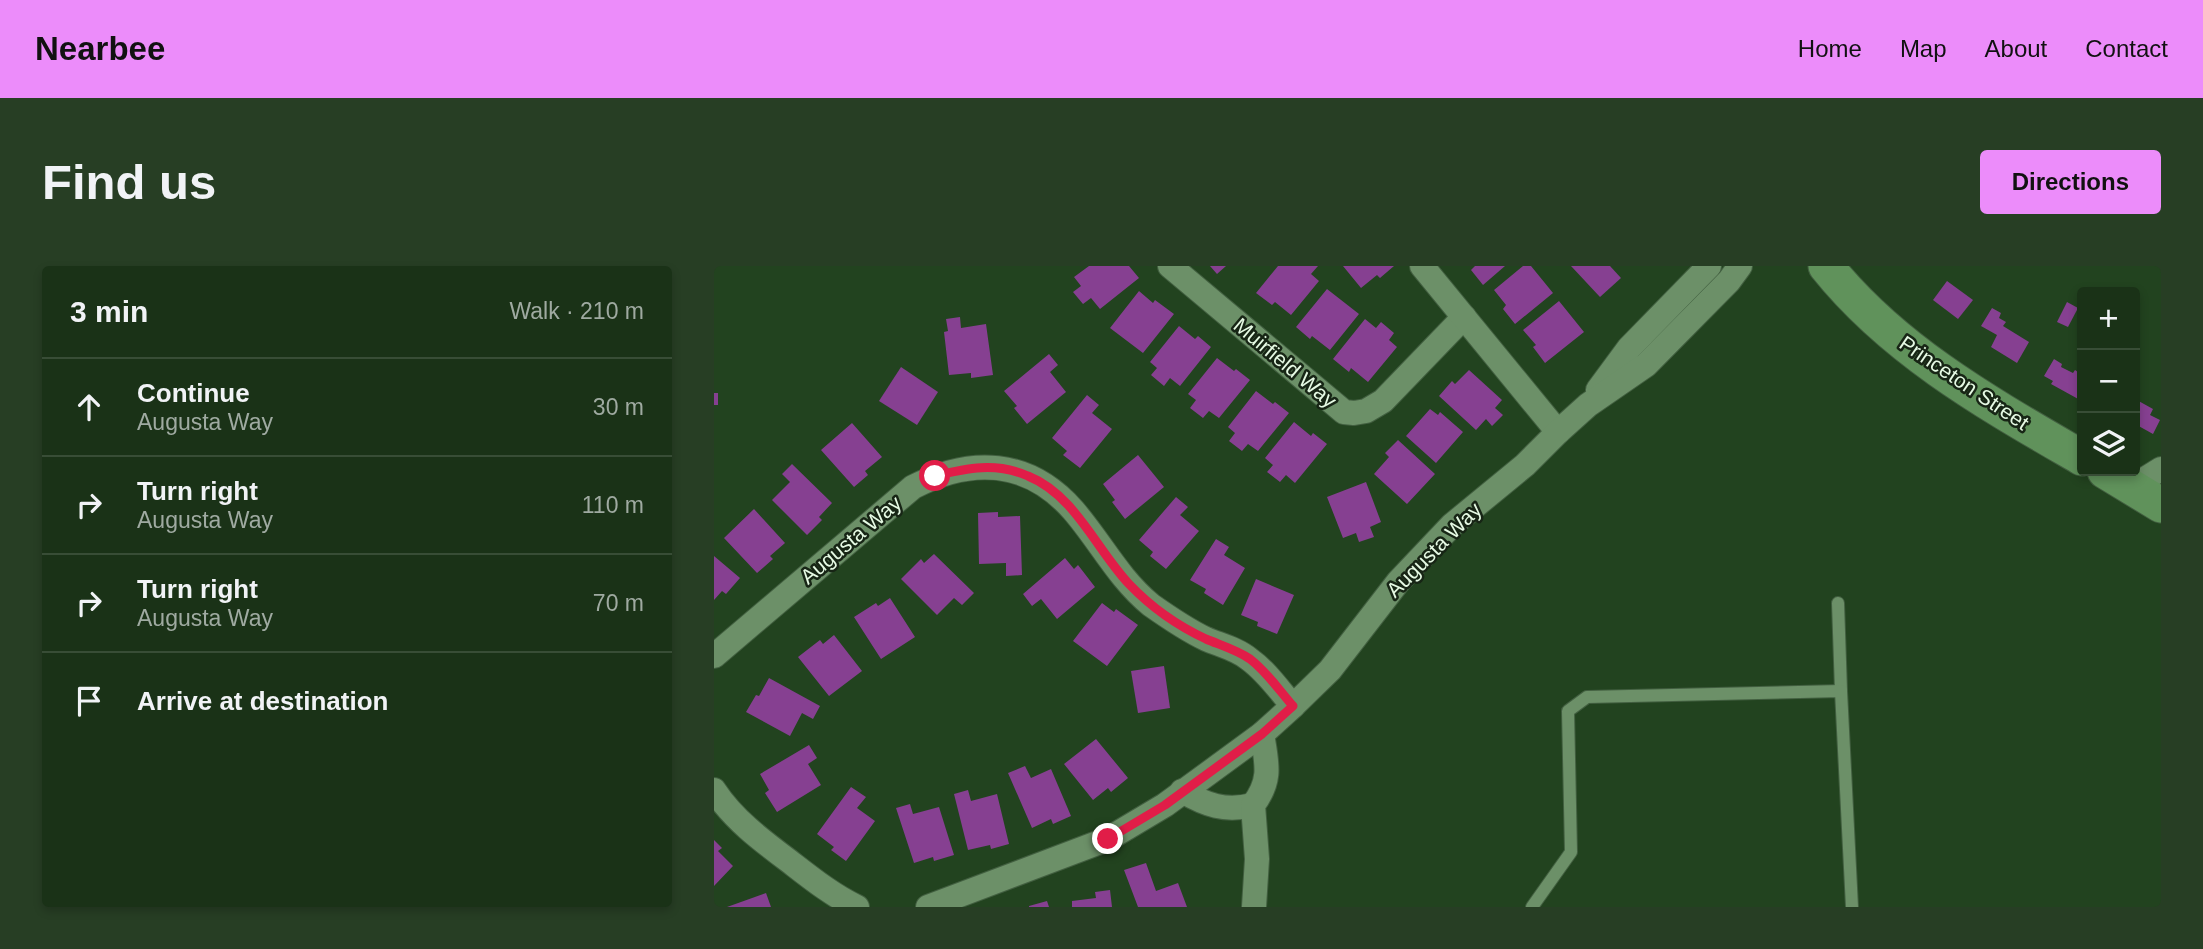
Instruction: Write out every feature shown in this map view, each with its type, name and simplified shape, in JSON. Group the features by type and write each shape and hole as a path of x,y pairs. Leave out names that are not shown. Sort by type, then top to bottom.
{"main road":[{"name":"Princeton Street","path":"1826,266 1846,291 1902,343 2007,415 2077,455"},
{"path":"2133,476 2161,506"}],"street":[{"name":"Muirfield Way","path":"1170,266 1344,412 1366,411 1383,401 1464,317"},
{"path":"1422,266 1558,432"},
{"name":"Augusta Way","path":"1588,405 1629,348 1709,266"},
{"name":"Augusta Way","path":"928,907 1108,839 1165,805 1262,734 1330,670 1398,582 1427,550 1525,465 1588,405 1646,365 1740,266"},
{"name":"Augusta Way","path":"714,656 913,487 935,476 982,466 1007,469 1030,476 1053,491 1073,511 1129,584 1151,604 1204,638 1248,658 1268,675 1293,706"},
{"path":"1182,791 1202,803 1222,808 1238,809 1252,805 1262,792 1266,776 1262,734"},
{"path":"714,790 723,804 751,832 834,896 857,907"},
{"path":"1252,805 1257,859 1254,907"}],"lane":[{"path":"1838,603 1852,907"},
{"path":"1532,907 1571,852 1568,711 1587,697 1842,691"}],"building":[{"path":"1089,266 1129,266 1139,278 1100,309 1091,298 1083,304 1073,292 1081,286 1074,277"},
{"path":"1210,266 1226,266 1217,274"},
{"path":"1278,266 1318,266 1311,274 1319,281 1291,315 1275,302 1272,305 1256,293"},
{"path":"1343,266 1394,266 1380,278 1377,275 1361,288"},
{"path":"1475,266 1505,266 1483,285 1471,270"},
{"path":"1523,266 1531,266 1553,293 1515,324 1503,309 1506,305 1494,290"},
{"path":"1571,266 1610,266 1621,278 1600,297"},
{"path":"1947,281 1973,300 1958,319 1933,300"},
{"path":"1327,289 1359,314 1330,350 1296,327"},
{"path":"1139,291 1153,303 1155,300 1174,314 1143,353 1110,328"},
{"path":"1559,301 1584,332 1545,363 1533,347 1536,345 1523,330"},
{"path":"2067,302 2077,307 2068,327 2057,322"},
{"path":"1992,308 2001,313 1999,318 2006,322 2003,326 2029,342 2017,363 1991,347 1997,335 1981,326"},
{"path":"960,317 961,328 986,324 993,375 971,378 971,373 949,375 944,332 948,331 946,319"},
{"path":"1365,319 1376,328 1381,322 1394,333 1389,340 1397,347 1368,382 1351,368 1349,372 1333,359"},
{"path":"1179,326 1211,347 1180,386 1170,378 1164,386 1151,375 1157,368 1150,362"},
{"path":"1049,354 1058,365 1050,372 1066,392 1027,424 1004,391"},
{"path":"1217,358 1250,380 1219,418 1209,411 1203,418 1190,408 1196,400 1188,394"},
{"path":"2054,359 2062,364 2061,367 2073,373 2077,371 2077,398 2051,384 2053,381 2044,376"},
{"path":"901,367 938,392 917,425 879,401"},
{"path":"1469,370 1502,400 1495,408 1503,415 1492,426 1486,419 1476,430 1439,396 1452,381 1455,384"},
{"path":"1256,391 1289,413 1258,451 1248,444 1242,451 1229,441 1235,433 1228,427"},
{"path":"714,393 718,393 718,405 714,405"},
{"path":"1087,395 1099,405 1092,413 1112,429 1080,468 1063,455 1067,451 1052,438"},
{"path":"2140,402 2153,409 2150,415 2160,420 2153,434 2140,427"},
{"path":"1430,409 1438,415 1440,412 1463,432 1436,463 1406,436"},
{"path":"1294,422 1311,436 1313,433 1327,444 1295,483 1286,475 1280,482 1267,472 1273,465 1265,458"},
{"path":"852,423 882,457 865,471 868,475 854,487 821,450"},
{"path":"1398,440 1435,474 1407,504 1374,474 1389,457 1385,453"},
{"path":"1138,455 1164,487 1125,519 1103,484"},
{"path":"792,464 832,503 819,517 822,520 807,535 772,500 790,482 782,474"},
{"path":"1366,482 1381,522 1370,527 1374,537 1359,542 1356,533 1343,538 1327,497"},
{"path":"1176,497 1188,507 1180,515 1199,531 1166,569 1150,556 1153,552 1139,540"},
{"path":"754,509 785,543 770,556 773,559 757,573 724,538"},
{"path":"998,512 998,517 1020,516 1022,575 1006,576 1006,563 979,564 978,513"},
{"path":"1216,539 1229,547 1224,555 1245,568 1223,605 1204,593 1206,589 1190,580"},
{"path":"934,554 974,593 962,605 954,598 937,615 901,579 921,559 924,563"},
{"path":"714,556 740,578 726,594 722,591 714,600"},
{"path":"1065,558 1074,569 1078,565 1095,587 1057,619 1041,599 1032,606 1023,594"},
{"path":"1256,579 1294,595 1277,634 1257,626 1258,622 1241,615"},
{"path":"890,598 915,637 881,659 854,617 876,603 878,606"},
{"path":"1102,603 1114,612 1116,609 1138,625 1107,666 1073,641"},
{"path":"834,635 862,671 829,696 798,657 820,640 823,644"},
{"path":"1164,666 1170,708 1138,713 1131,671"},
{"path":"769,678 820,706 813,719 802,713 790,736 746,712"},
{"path":"1096,739 1128,778 1111,792 1108,788 1093,800 1064,764"},
{"path":"809,745 817,758 808,764 821,785 777,812 765,793 769,790 760,774"},
{"path":"1025,766 1031,778 1051,769 1071,816 1053,824 1051,819 1032,828 1008,773"},
{"path":"851,787 866,797 857,808 875,821 846,861 831,850 834,847 817,834"},
{"path":"968,790 971,801 997,794 1009,844 991,849 990,845 968,850 954,794"},
{"path":"910,804 913,814 939,807 954,855 934,861 933,857 914,863 896,808"},
{"path":"714,840 722,848 718,851 733,866 714,886"},
{"path":"1146,863 1156,891 1178,883 1187,907 1138,907 1124,870"},
{"path":"1110,890 1112,907 1072,907 1072,901 1096,898 1095,892"},
{"path":"766,893 771,907 727,907"},
{"path":"1047,901 1049,907 1029,907 1029,906"}],"route":[{"path":"935,476 982,466 1007,469 1030,476 1053,491 1073,511 1129,584 1151,604 1204,638 1248,658 1268,675 1293,706 1262,734 1165,805 1108,839"}]}
